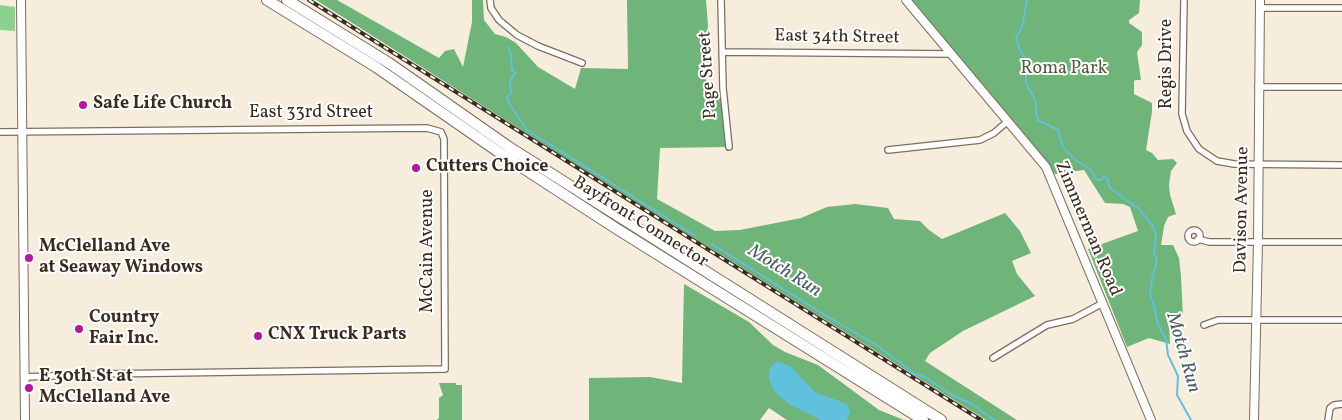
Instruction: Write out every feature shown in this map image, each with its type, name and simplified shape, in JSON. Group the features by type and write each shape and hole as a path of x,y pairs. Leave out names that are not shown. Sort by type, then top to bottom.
{"highway":[{"name":"Bayfront Connector","path":"267,0 376,67 503,155 610,224 924,420"},
{"name":"Bayfront Connector","path":"287,0 389,63 509,148 941,420"}],"street":[{"path":"21,0 25,420"},
{"path":"490,0 491,8 499,20 524,39 573,61 582,63"},
{"name":"Page Street","path":"721,0 722,52 729,147"},
{"name":"Zimmerman Road","path":"906,0 1049,172 1151,420"},
{"name":"Regis Drive","path":"1184,0 1182,114 1187,131 1199,149 1217,161 1234,164 1342,165"},
{"path":"1260,4 1342,8"},
{"name":"Davison Avenue","path":"1254,420 1260,4"},
{"name":"East 34th Street","path":"722,52 952,54"},
{"path":"1258,87 1342,87"},
{"path":"888,150 980,140 994,133 1008,121"},
{"name":"East 33rd Street","path":"0,132 427,128 441,132"},
{"name":"McCain Avenue","path":"24,377 114,374 445,370 444,139 441,132"},
{"path":"1198,239 1209,242 1342,242"},
{"path":"993,358 1047,325 1073,318 1103,303"},
{"path":"1204,325 1218,320 1342,320"},
{"path":"1328,420 1329,411 1334,404 1342,404"}],"green space":[{"path":"316,0 337,0 439,58 445,51 454,49 463,67 472,22 472,0 483,0 484,20 495,34 506,37 516,43 538,67 575,89 581,68 628,69 627,0 706,0 708,26 703,73 712,94 717,97 722,94 726,147 660,148 657,199 715,231 740,230 801,218 827,207 855,204 888,208 894,219 920,221 942,239 1005,213 1020,231 1031,253 1012,261 1017,274 1035,296 963,331 930,353 925,361 1017,420 986,420"},
{"name":"Roma Park","path":"911,0 1140,0 1139,13 1129,20 1129,23 1142,32 1142,45 1137,52 1141,80 1135,80 1134,82 1134,94 1152,103 1146,150 1152,153 1158,160 1173,159 1177,163 1171,171 1169,185 1176,214 1168,217 1164,226 1161,245 1173,245 1179,258 1181,276 1183,317 1169,321 1170,344 1149,338 1127,347 1088,249 1138,231 1130,207 1123,204 1105,203 1084,170 1055,174 1035,147"},
{"path":"0,5 15,7 15,31 0,30"},
{"path":"684,284 749,322 773,345 785,352 818,365 879,410 904,420 787,420 769,408 760,420 589,420 589,378 650,377 682,383"},
{"path":"439,383 462,385 462,420 437,420 439,418 439,398 443,395"}],"water":[{"path":"779,362 791,367 815,392 847,404 850,412 847,420 821,420 791,405 779,396 772,387 769,371 774,363"}],"waterway":[{"name":"Motch Run","path":"1027,0 1022,27 1016,38 1026,61 1026,83 1036,102 1038,120 1058,130 1062,145 1067,152 1090,169 1097,180 1101,180 1103,177 1107,178 1110,188 1139,209 1152,225 1156,234 1154,252 1157,261 1150,295 1158,325 1166,339 1168,355 1178,376 1177,395 1191,420"},
{"path":"508,47 511,55 512,70 515,73 510,81 511,93 507,97 508,102 527,130 694,235"},
{"name":"Motch Run","path":"712,244 878,346 915,374 925,377 952,395 972,404 994,420"}],"railway":[{"path":"309,0 981,420"}],"place":[{"name":"Safe Life Church","path":"83,105"},
{"name":"Cutters Choice","path":"416,168"},
{"name":"McClelland Ave at Seaway Windows","path":"29,258"},
{"name":"Country Fair Inc.","path":"79,329"},
{"name":"CNX Truck Parts","path":"258,336"},
{"name":"E 30th St at McClelland Ave","path":"29,388"}]}
